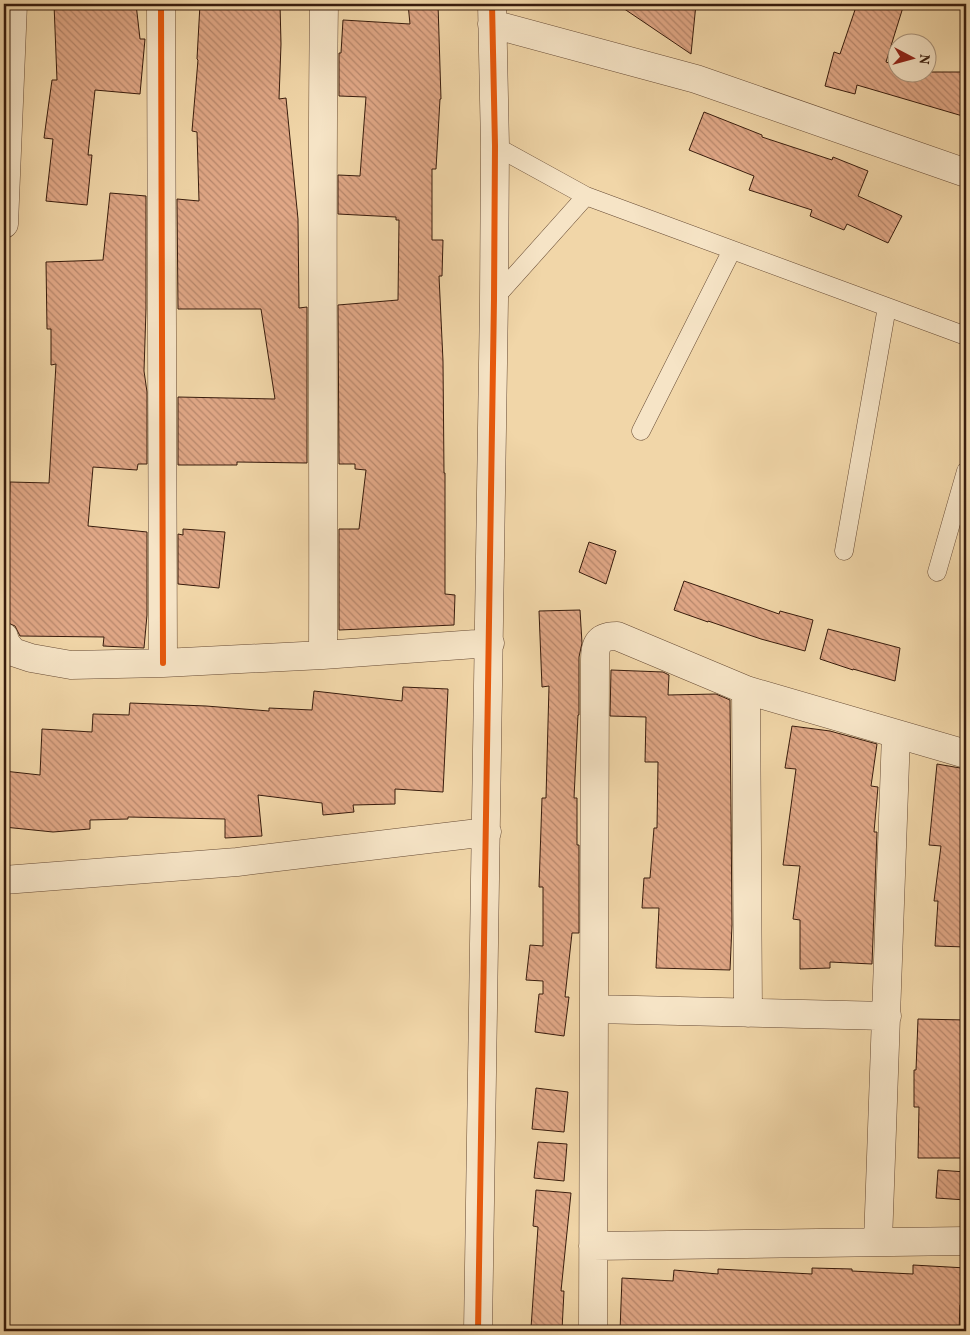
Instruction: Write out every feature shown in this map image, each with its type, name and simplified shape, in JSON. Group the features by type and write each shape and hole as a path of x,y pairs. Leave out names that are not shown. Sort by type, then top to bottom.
{"street":[{"path":"4,224 14,4"},
{"path":"161,4 163,663"},
{"path":"323,655 324,366 322,177 324,4"},
{"path":"478,1331 494,299 495,146 492,14 696,80 966,173"},
{"path":"593,1331 596,647 599,640 604,637 617,636 746,690 966,754"},
{"path":"4,637 5,642 13,652 31,658 71,665 163,663 323,655 490,643"},
{"path":"746,690 748,1013"},
{"path":"878,1242 896,734"},
{"path":"4,880 237,862 487,832"},
{"path":"594,1010 886,1016"},
{"path":"593,1246 966,1241"}],"lane":[{"path":"495,146 586,196 966,336"},
{"path":"494,299 586,196"},
{"path":"641,431 732,250"},
{"path":"844,551 887,307"},
{"path":"937,572 966,471"}],"building":[{"path":"54,4 136,4 140,39 145,39 140,94 95,90 88,155 92,155 87,205 46,201 53,139 44,138 52,80 57,80"},
{"path":"200,4 280,4 279,99 286,98 298,219 299,308 307,307 307,463 237,462 237,465 178,465 178,397 275,399 261,309 178,309 177,199 199,201 197,132 192,131 198,60"},
{"path":"408,4 438,4 441,99 436,169 432,169 432,240 443,240 442,276 439,276 443,361 445,594 455,595 454,625 339,630 339,529 359,529 366,470 355,469 355,464 339,464 338,305 398,300 399,220 396,220 396,217 338,214 338,175 360,176 366,97 339,96 339,53 341,53 343,20 410,24"},
{"path":"617,4 696,4 691,54"},
{"path":"857,4 904,4 895,32 888,32 888,56 886,62 888,63 888,82 938,82 938,72 966,72 966,117 857,85 855,94 825,86 834,52 840,54"},
{"path":"704,112 762,135 762,137 832,160 833,157 868,171 858,196 902,216 888,243 847,224 844,230 810,216 812,210 749,190 754,176 689,150"},
{"path":"110,193 146,196 144,371 147,392 147,464 138,464 137,470 93,467 88,526 147,532 147,615 144,648 103,646 104,637 20,636 15,626 6,622 10,482 49,483 56,364 51,365 51,329 47,329 46,262 103,260"},
{"path":"183,529 225,532 219,588 178,584 178,534 183,535"},
{"path":"589,542 616,551 606,584 579,572"},
{"path":"684,581 779,614 780,611 813,620 805,651 761,639 674,610"},
{"path":"580,610 582,643 579,657 579,715 574,798 577,798 577,845 579,845 579,933 572,933 565,997 569,997 564,1036 535,1032 539,994 543,994 543,981 526,980 530,945 543,946 543,887 539,887 542,798 546,798 549,686 542,687 539,611"},
{"path":"828,629 900,648 895,681 820,659"},
{"path":"611,670 663,672 669,675 668,695 716,694 730,700 732,925 730,970 656,968 659,908 642,908 644,878 650,878 654,828 657,828 658,762 645,762 646,717 610,716"},
{"path":"403,687 448,689 443,792 395,789 395,804 353,805 354,812 323,815 322,803 258,795 262,836 225,838 225,819 128,817 128,819 90,820 90,829 53,832 4,827 4,771 40,775 42,729 92,732 93,714 129,715 130,703 269,711 269,708 312,710 314,691 402,701"},
{"path":"792,726 830,731 877,744 871,786 878,787 874,832 877,832 872,964 830,962 830,968 800,969 800,920 793,919 800,866 783,865 796,769 785,768"},
{"path":"937,764 966,769 966,947 935,946 938,901 934,901 941,846 929,845"},
{"path":"918,1019 966,1020 966,1112 961,1158 918,1158 919,1107 914,1107 914,1070 916,1070"},
{"path":"536,1088 568,1092 564,1132 532,1129"},
{"path":"538,1142 567,1144 564,1181 534,1178"},
{"path":"938,1170 966,1172 966,1200 936,1198"},
{"path":"536,1190 571,1193 561,1291 564,1291 562,1330 531,1328 538,1227 533,1226"},
{"path":"913,1265 966,1268 966,1305 960,1305 959,1331 620,1331 622,1278 673,1281 674,1270 718,1274 718,1269 812,1274 812,1268 852,1269 852,1271 913,1274"}],"cycle path":[{"path":"161,4 163,663"},
{"path":"478,1331 494,299 495,146 492,4"}]}
